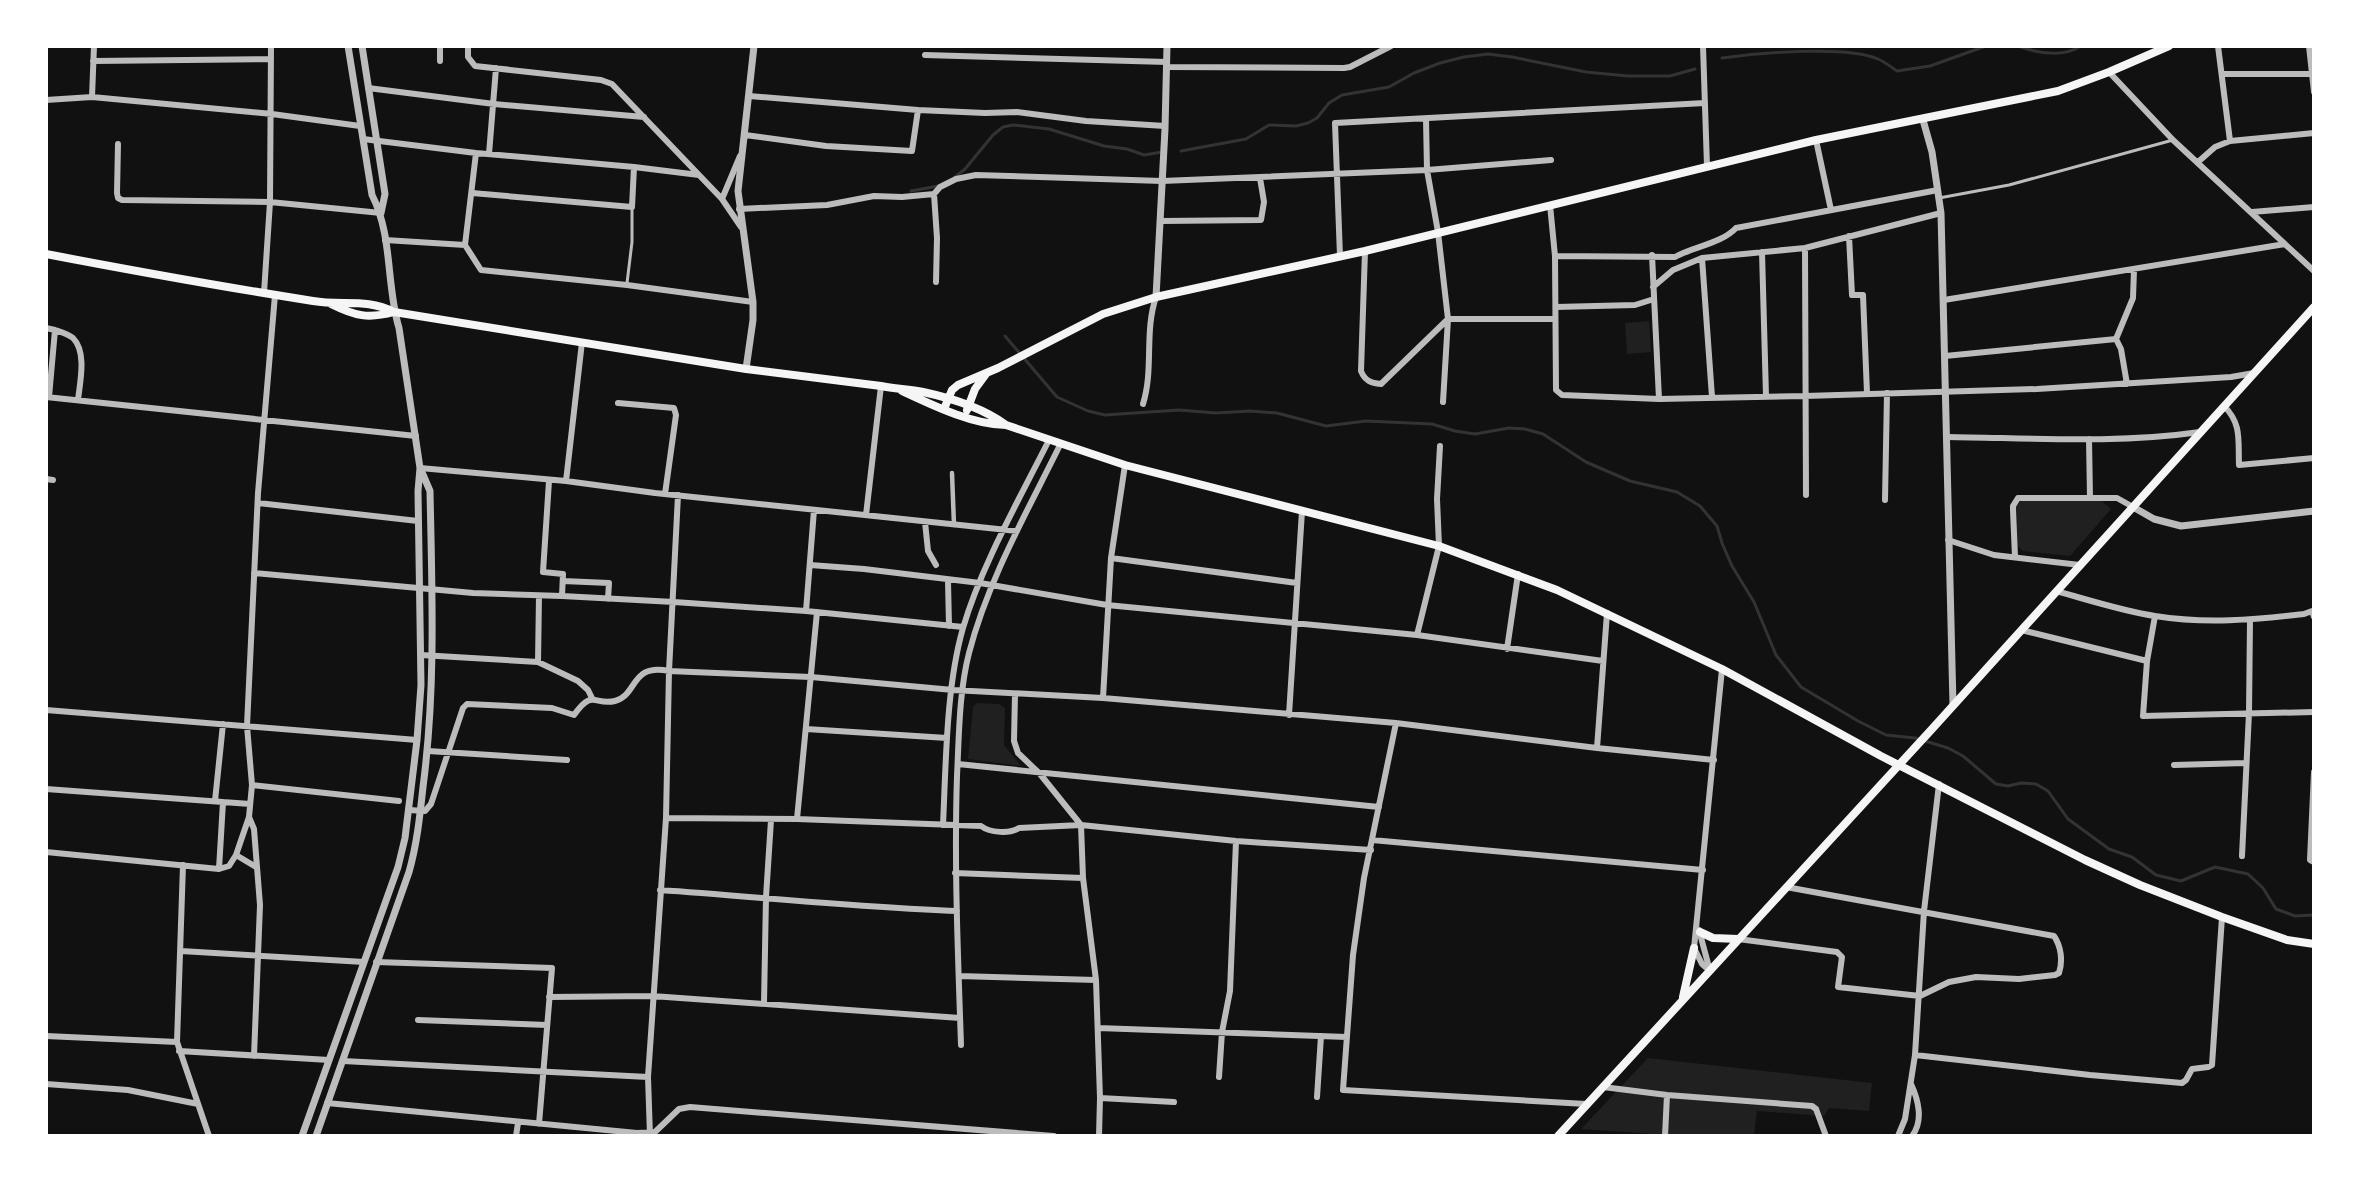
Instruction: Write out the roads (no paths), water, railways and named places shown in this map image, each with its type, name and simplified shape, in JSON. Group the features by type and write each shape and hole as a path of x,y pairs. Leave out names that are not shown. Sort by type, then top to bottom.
{"main road":[{"path":"944,409 952,390 958,385 986,374 1103,314 1156,297 1365,251 1816,140 2058,91 2169,46"},
{"path":"46,254 331,304 355,302 379,304 394,312 746,369 881,386 902,391 990,425 1006,425"},
{"path":"331,304 354,315 378,316 394,312"},
{"path":"1558,1136 1932,729 2313,307"},
{"path":"965,416 975,389 986,374"},
{"path":"902,391 920,391 948,399 994,416 1006,425 1125,465 1439,546 1518,574 1607,613 1722,669 1899,765 2085,860 2140,885 2222,917 2288,940 2313,944"},
{"path":"1699,928 1713,938 1738,939"},
{"path":"1682,1001 1694,948"}],"street":[{"path":"92,98 94,46"},
{"path":"264,293 270,202 271,46"},
{"path":"302,1136 398,867 409,810 417,740 421,655 418,521 420,468 399,328 394,312 381,213 372,195 348,46"},
{"path":"362,46 385,194 381,213"},
{"path":"440,46 440,61"},
{"path":"468,46 468,57 475,66 601,80 612,84 722,199 741,225 753,302 753,320 746,369"},
{"path":"743,238 738,190 754,46"},
{"path":"1143,404 1149,383 1149,322 1156,297 1167,46"},
{"path":"926,55 1344,68 1391,46"},
{"path":"1703,46 1707,166"},
{"path":"2218,46 2230,141"},
{"path":"2309,46 2313,92"},
{"path":"93,61 271,59"},
{"path":"489,154 496,68"},
{"path":"2109,72 2173,140 2313,271"},
{"path":"2222,74 2313,74"},
{"path":"368,88 494,104 644,117"},
{"path":"749,96 918,110 1017,112 1086,121 1165,126"},
{"path":"46,100 92,98 272,114 360,126"},
{"path":"1340,256 1335,123 1705,103"},
{"path":"745,135 826,146 912,151 918,110"},
{"path":"1426,119 1427,170 1438,232 1448,319 1443,402"},
{"path":"1923,120 1932,152 1941,213 1953,705"},
{"path":"2198,162 2215,147 2230,141 2313,133"},
{"path":"722,199 740,157 745,135"},
{"path":"363,139 476,153 634,166 700,175"},
{"path":"1816,140 1831,210"},
{"path":"118,144 117,193 118,198 122,200 270,202 381,213"},
{"path":"476,153 465,244 482,270 627,285 753,302"},
{"path":"739,209 827,205 874,196 902,197 934,194 940,187 956,179 976,175 1162,181 1427,170 1551,160"},
{"path":"472,193 632,207 634,166"},
{"path":"1161,221 1261,220 1264,202 1260,178"},
{"path":"934,194 938,238 936,282"},
{"path":"1555,256 1652,255 1675,257 1689,249 1728,237 1736,228 1831,210 1939,194"},
{"path":"1550,205 1555,256 1556,390 1562,395 1659,399 2037,389 2231,377 2254,372"},
{"path":"2252,212 2313,207"},
{"path":"1653,287 1673,270 1702,258 1805,248 1941,213"},
{"path":"1849,236 1852,295 1863,295 1867,393"},
{"path":"385,240 465,244"},
{"path":"1944,300 2285,244"},
{"path":"1805,248 1806,495"},
{"path":"1365,251 1362,371 1364,377 1372,383 1381,384 1448,319 1554,319"},
{"path":"1762,252 1766,396"},
{"path":"1652,255 1659,399"},
{"path":"1702,258 1712,397"},
{"path":"2127,384 2121,349 2116,339 2133,298 2134,270"},
{"path":"46,852 219,869 229,866 236,855 249,817 252,785 247,726 254,573 275,295"},
{"path":"1556,307 1635,305 1654,298"},
{"path":"46,328 71,336 77,343 82,370 78,400"},
{"path":"55,330 48,397 416,436"},
{"path":"1945,356 2116,339"},
{"path":"566,481 582,342"},
{"path":"866,515 881,386"},
{"path":"1885,500 1887,393"},
{"path":"618,403 674,408 676,415 665,494"},
{"path":"2224,406 2234,416 2238,425 2239,465 2313,458"},
{"path":"1947,437 2089,439 2174,436 2200,432"},
{"path":"2089,439 2090,498"},
{"path":"943,825 947,738 957,653 963,627 980,583 1049,440"},
{"path":"961,1044 955,873 958,764 963,690 968,656 992,585 1060,445"},
{"path":"1417,636 1439,546 1437,499 1440,446"},
{"path":"1103,698 1111,558 1125,465"},
{"path":"420,468 566,481 665,494 1017,531"},
{"path":"316,1136 413,856 428,751 433,655 430,491 420,468"},
{"path":"952,473 954,525"},
{"path":"549,481 543,572 564,574 562,596"},
{"path":"650,1134 648,1077 666,818 669,671 678,495"},
{"path":"2015,557 2013,506 2018,498 2117,498 2154,519 2181,526 2313,511"},
{"path":"258,504 418,521"},
{"path":"806,611 814,510"},
{"path":"1288,715 1302,511"},
{"path":"925,522 928,551 936,565"},
{"path":"1948,540 1982,552 2080,565"},
{"path":"1111,558 1297,583"},
{"path":"810,565 864,568 948,581 980,583 1107,605 1417,636 1603,661"},
{"path":"254,573 473,593 674,602 806,611 963,627"},
{"path":"1507,649 1518,574"},
{"path":"563,581 609,583 608,599"},
{"path":"948,581 949,626"},
{"path":"2056,591 2155,616 2220,621 2313,614"},
{"path":"538,662 539,596"},
{"path":"797,819 817,612"},
{"path":"1597,748 1607,613"},
{"path":"2155,616 2147,661 2143,716 2313,712"},
{"path":"2242,856 2249,713 2250,620"},
{"path":"2021,630 2147,661"},
{"path":"421,655 538,662 578,681 588,690 592,698"},
{"path":"409,810 425,812 431,804 463,708 467,704 552,708 574,715 580,706 592,698 614,701 621,698 639,677 648,671 657,669 811,677 953,690 1103,698 1396,723 1714,760"},
{"path":"1710,971 1701,964 1694,948 1699,928 1722,669"},
{"path":"1015,694 1015,746 1018,753 1040,774 1081,825 1083,878 1096,980 1099,1136"},
{"path":"46,710 417,740"},
{"path":"1396,723 1372,840 1353,955 1343,1090 1586,1104"},
{"path":"215,801 224,724"},
{"path":"806,729 947,738"},
{"path":"428,751 567,760"},
{"path":"2174,765 2246,763"},
{"path":"958,764 1379,807"},
{"path":"2312,861 2313,772"},
{"path":"1898,1136 1903,1127 1915,1055 1924,911 1939,784"},
{"path":"252,785 399,801"},
{"path":"46,789 250,804"},
{"path":"219,869 223,802"},
{"path":"249,817 254,829 260,905 254,1056"},
{"path":"666,818 797,819 981,826 989,831 1011,832 1019,828 1081,825 1236,842 1371,850"},
{"path":"765,1003 766,897 771,820"},
{"path":"1372,840 1703,870"},
{"path":"1219,1077 1222,1032 1230,991 1236,842"},
{"path":"236,855 256,867"},
{"path":"183,865 177,1042 209,1136"},
{"path":"955,873 1083,878"},
{"path":"1738,939 1837,952 1842,957 1838,987 1920,996 1949,982 1976,978 2019,979 2055,975 2059,974 2061,968 2061,955 2054,936 1786,887"},
{"path":"660,890 766,897 862,907 957,911"},
{"path":"1915,1055 2182,1083 2192,1069 2212,1065 2222,917"},
{"path":"1699,928 1710,971"},
{"path":"181,951 364,962"},
{"path":"376,962 552,968 539,1124"},
{"path":"958,976 1096,980"},
{"path":"549,997 652,996 960,1018"},
{"path":"418,1020 547,1025"},
{"path":"1098,1028 1347,1037"},
{"path":"46,1036 177,1042"},
{"path":"1317,1097 1321,1036"},
{"path":"180,1051 329,1060"},
{"path":"343,1061 648,1077"},
{"path":"1911,1083 1917,1094 1918,1110 1917,1128 1912,1136"},
{"path":"46,1084 128,1090 198,1104"},
{"path":"1602,1087 1667,1095 1812,1106 1826,1136"},
{"path":"1665,1136 1667,1095"},
{"path":"1100,1098 1174,1102"},
{"path":"327,1103 650,1134 659,1129 680,1109 690,1107 1054,1136"},
{"path":"516,1136 518,1122"}],"lane":[{"path":"1939,194 2009,185 2173,140"},
{"path":"627,285 632,242 632,207"}],"waterway":[{"path":"1722,58 1779,52 1845,52 1878,59 1897,71 1930,66 1986,46"},
{"path":"2018,46 2050,53 2066,52 2081,46"},
{"path":"1181,151 1246,139 1269,125 1296,126 1308,123 1317,118 1329,103 1342,95 1389,87 1414,73 1464,57 1488,54 1586,72 1628,76 1670,76 1695,69"},
{"path":"955,177 965,169 993,135 1003,127 1013,125 1049,129 1104,146 1127,149 1144,155 1162,152"},
{"path":"911,191 938,186"},
{"path":"1005,336 1057,397 1088,411 1105,415 1179,410 1216,413 1250,411 1277,413 1326,426 1366,421 1432,424 1475,434 1509,428 1525,429 1543,434 1586,462 1630,481 1677,492 1700,506 1717,526 1732,566 1754,602 1776,655 1801,687 1886,735 1915,738 1948,748 1963,756 1996,784 2008,786 2021,783 2036,784 2048,791 2068,819 2109,849 2132,857 2156,875 2181,881 2215,867 2248,874 2263,888 2276,909 2295,916 2314,915"}]}
